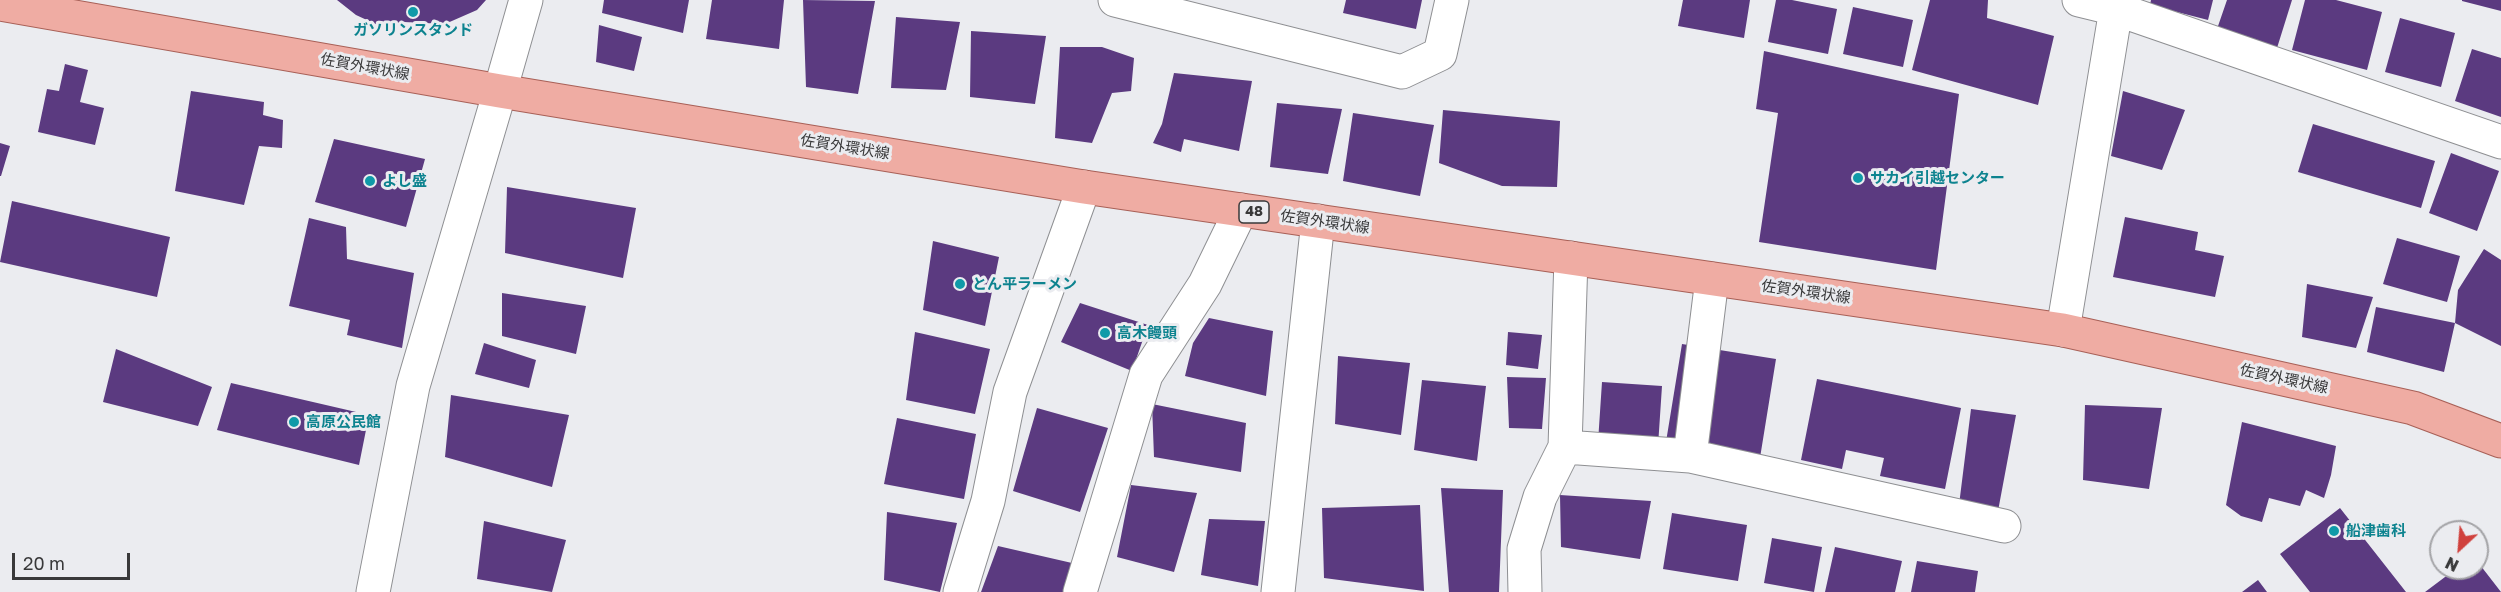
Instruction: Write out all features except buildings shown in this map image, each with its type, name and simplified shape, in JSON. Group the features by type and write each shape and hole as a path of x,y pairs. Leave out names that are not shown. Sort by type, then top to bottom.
{"main road":[{"name":"佐賀外環状線","path":"0,4 500,91 1084,187 2063,330 2413,408 2501,441"}],"street":[{"path":"373,592 413,386 526,0"},
{"path":"1115,0 1401,72 1440,54 1452,0"},
{"path":"2079,0 2118,5 2501,142"},
{"path":"2063,330 2118,5"},
{"path":"960,592 988,501 1010,392 1084,187"},
{"path":"1080,592 1146,375 1205,284 1241,210"},
{"path":"1278,592 1318,221"},
{"path":"1525,592 1524,549 1540,497 1565,447 1571,258"},
{"path":"1689,456 1712,279"},
{"path":"1565,447 1689,456 2004,526"}],"place":[{"name":"ガソリンスタンド","path":"413,12"},
{"name":"サカイ引越センター","path":"1858,178"},
{"name":"よし盛","path":"370,181"},
{"name":"とん平ラーメン","path":"960,284"},
{"name":"高木饅頭","path":"1105,333"},
{"name":"高原公民館","path":"294,422"},
{"name":"船津歯科","path":"2334,531"}]}
